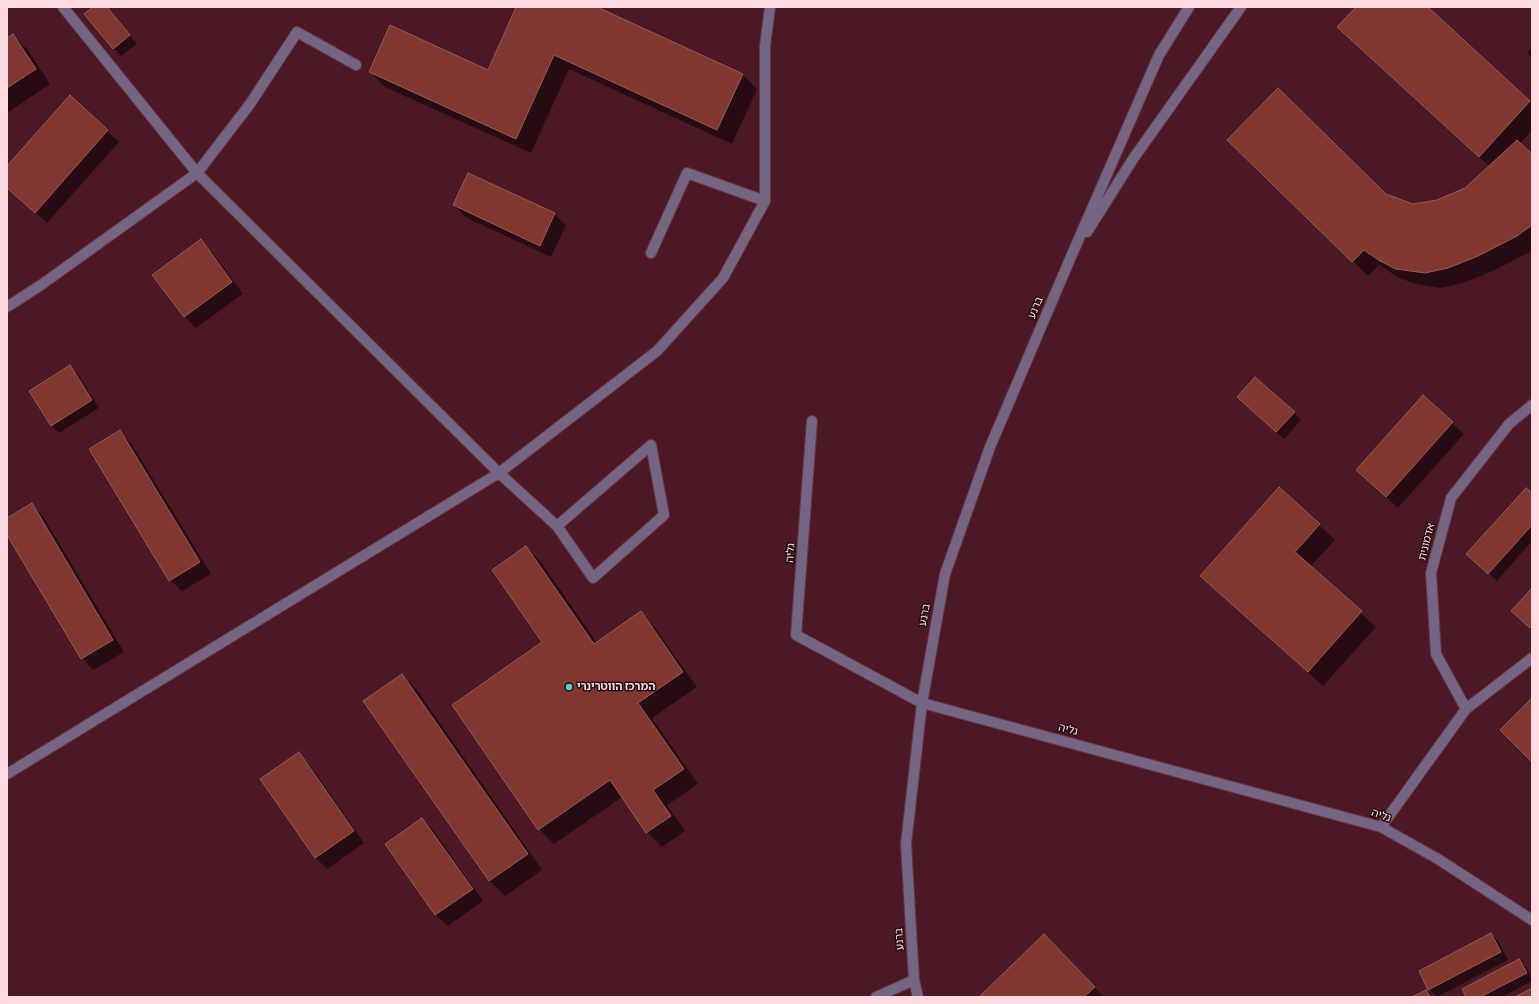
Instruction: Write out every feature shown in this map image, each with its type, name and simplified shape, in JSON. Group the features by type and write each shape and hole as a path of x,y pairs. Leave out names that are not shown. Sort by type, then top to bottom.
{"street":[{"path":"63,7 197,174 499,473 557,526 593,578 664,515 651,445 557,526"},
{"path":"7,774 499,473 657,351 723,278 765,201 765,46 770,7"},
{"name":"ברנע","path":"918,997 914,980 906,844 922,703 945,574 990,447 1070,259 1159,55 1189,7"},
{"name":"ברנע","path":"1070,259 1133,159 1241,7"},
{"path":"7,307 197,174 250,104 297,32 356,65"},
{"path":"651,253 687,173 765,201"},
{"name":"אדמונית","path":"1466,709 1436,654 1431,573 1451,498 1509,424 1532,405"},
{"name":"גליה","path":"812,421 796,635 922,703 1381,827 1438,859 1532,920"},
{"path":"1381,827 1466,709 1532,658"},
{"path":"876,997 914,980"}],"building":[{"path":"93,7 107,7 130,35 113,49 84,14"},
{"path":"516,7 597,7 743,74 717,130 554,55 516,139 369,72 390,25 488,70"},
{"path":"1356,7 1428,7 1530,101 1479,157 1337,27"},
{"path":"13,34 36,69 7,88 7,38"},
{"path":"1278,88 1386,194 1413,204 1437,200 1465,188 1517,140 1532,154 1532,225 1517,236 1478,256 1448,268 1425,273 1396,269 1380,261 1364,250 1352,262 1227,140"},
{"path":"70,95 108,130 35,213 7,188 7,166"},
{"path":"468,173 555,213 540,246 453,205"},
{"path":"201,239 232,282 184,317 152,275"},
{"path":"70,365 92,400 51,426 29,391"},
{"path":"1255,377 1295,412 1276,432 1237,397"},
{"path":"1423,395 1453,422 1386,497 1356,470"},
{"path":"120,430 200,562 169,581 89,449"},
{"path":"1279,487 1320,524 1295,552 1362,611 1308,672 1200,576"},
{"path":"1526,488 1532,493 1532,525 1488,574 1466,554"},
{"path":"32,503 113,640 81,659 7,535 7,518"},
{"name":"המרכז הווטרינרי","path":"526,546 594,644 641,611 683,672 638,703 684,769 653,790 671,816 646,833 610,780 538,830 452,705 542,642 492,570"},
{"path":"1532,588 1532,626 1530,628 1511,611"},
{"path":"402,674 528,854 489,881 363,701"},
{"path":"1532,698 1532,762 1500,730"},
{"path":"299,752 354,831 315,858 260,779"},
{"path":"422,818 473,889 435,915 385,844"},
{"path":"1491,933 1501,952 1428,990 1419,971"},
{"path":"1044,934 1095,987 1084,997 979,997"},
{"path":"1519,959 1527,973 1480,997 1466,997 1462,989"},
{"path":"1532,988 1532,997 1515,997"},
{"path":"1426,990 1430,997 1412,997"}],"place":[{"name":"המרכז הווטרינרי","path":"569,687"}]}
